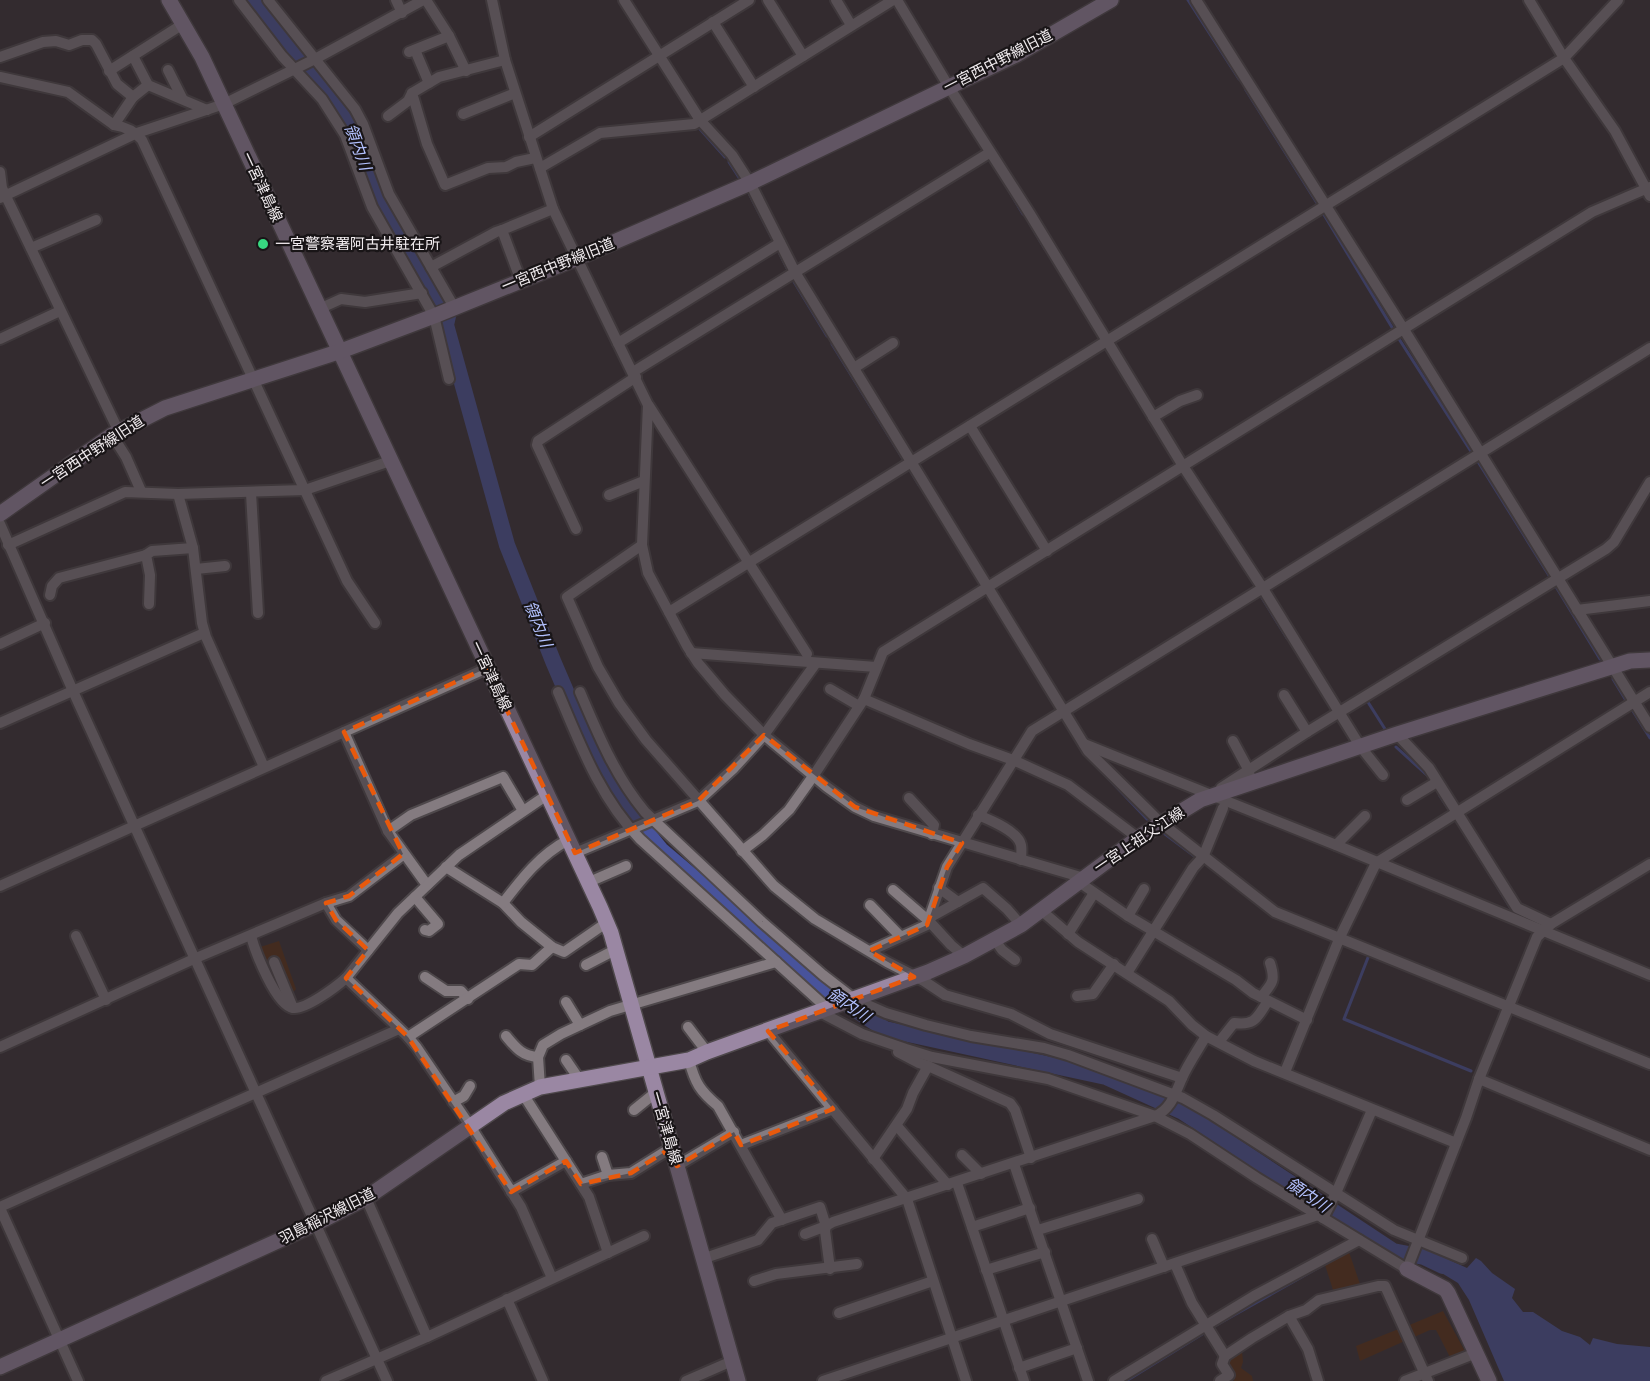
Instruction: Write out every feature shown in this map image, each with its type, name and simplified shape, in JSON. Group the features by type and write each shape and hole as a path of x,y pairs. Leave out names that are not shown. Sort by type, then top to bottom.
{"main road":[{"name":"一宮津島線","path":"169,0 202,57 589,882 606,923 738,1381"},
{"name":"一宮西中野線旧道","path":"0,514 116,433 165,408 341,351 575,259 750,183 1016,55 1111,0"},
{"name":"一宮上祖父江線","path":"649,1069 689,1060 914,977 964,956 1021,925 1160,822 1250,775 1360,746 1630,661 1650,660"},
{"name":"羽島稲沢線旧道","path":"0,1367 315,1224 366,1198 504,1103 540,1087 569,1069 649,1069"},
{"path":"1408,1265 1445,1289 1489,1381"}],"street":[{"path":"239,0 282,56 322,99 345,135 372,207 434,316 449,379"},
{"path":"268,0 355,109 363,124 389,194 454,307"},
{"path":"396,0 402,13"},
{"path":"3,197 136,133 224,104 315,59 424,0 449,36 466,71"},
{"path":"492,0 505,60 552,209 575,259 648,405 807,654"},
{"path":"624,0 700,120 732,155 750,183 795,272 1088,751 1160,822 1275,912 1650,1064"},
{"path":"529,137 749,0"},
{"path":"768,0 803,56"},
{"path":"836,0 851,25"},
{"path":"412,93 427,144 445,185 488,168 507,167 516,162 538,163 600,133 694,124 892,0"},
{"path":"897,0 1183,466 1360,746 1383,775"},
{"path":"1196,0 1403,328 1650,727"},
{"path":"742,851 789,810 814,775 862,703 883,652 1592,212 1648,191 1615,132 1564,58 1529,0"},
{"path":"669,612 1564,58 1618,0"},
{"path":"713,22 754,87"},
{"path":"109,71 183,24"},
{"path":"429,83 412,51 449,36"},
{"path":"0,57 43,42 56,41 69,45 82,40 92,40 117,84 133,97"},
{"path":"133,56 148,85 207,110"},
{"path":"388,116 408,101 412,93 439,77 505,60"},
{"path":"168,70 182,98"},
{"path":"0,77 68,92 114,125 123,126 136,133 142,140 347,581 375,623"},
{"path":"114,125 133,97 148,85"},
{"path":"463,114 515,93"},
{"path":"576,529 537,445 538,441 634,375 795,272 989,153"},
{"path":"0,172 3,197 31,248 141,491"},
{"path":"431,267 496,232 552,209"},
{"path":"31,248 96,220"},
{"path":"502,230 521,281"},
{"path":"618,343 780,243"},
{"path":"319,309 340,299 365,302 422,293"},
{"path":"0,339 60,311"},
{"path":"854,369 893,343"},
{"path":"870,951 927,925 947,867 1032,731 1650,348"},
{"path":"85,390 97,390"},
{"path":"1153,417 1180,401 1197,395"},
{"path":"648,405 642,545 648,573 691,653 725,695 765,735 855,807 874,816 1082,880 1094,893 1128,916 1264,999 1307,1020"},
{"path":"970,426 1047,550"},
{"path":"8,544 125,492 178,494 305,490 390,460"},
{"path":"609,495 644,481"},
{"path":"1233,741 1250,775 1307,732 1614,542 1650,482"},
{"path":"250,493 258,613"},
{"path":"178,494 193,548 204,633 264,767"},
{"path":"0,524 73,691 387,1381"},
{"path":"642,545 567,597 598,667 619,703 646,740 774,886 807,912 945,995 1011,1014 1050,1034 1182,1078"},
{"path":"50,595 52,586 58,578 146,555 152,551 193,548"},
{"path":"146,555 150,575 149,604"},
{"path":"196,570 225,566"},
{"path":"1577,610 1650,601"},
{"path":"0,644 45,623"},
{"path":"0,723 204,633"},
{"path":"691,653 876,667"},
{"path":"503,903 524,875 551,849 572,846 631,829 698,801 765,735 816,663"},
{"path":"0,886 487,668"},
{"path":"830,690 1013,760 1068,785 1138,838"},
{"path":"558,692 597,780 620,818 826,1010 862,1034 932,1057 1048,1079 1159,1114 1323,1215 1359,1240 1408,1265 1479,1079 1537,937 1547,927 1650,864"},
{"path":"580,692 617,773 652,821 762,922 852,999 886,1013 926,1025 971,1036 1044,1048 1175,1096 1213,1115 1394,1230 1461,1258"},
{"path":"1286,1072 1340,937 1376,863 1650,692"},
{"path":"1284,695 1307,732"},
{"path":"344,732 388,831 427,885"},
{"path":"1397,734 1429,768 1517,908 1547,927"},
{"path":"1084,744 1376,863 1547,927 1650,975"},
{"path":"388,831 411,814 503,777 523,811"},
{"path":"1407,800 1437,782"},
{"path":"251,936 261,966 286,1006 301,1007 336,987 346,978 398,913 459,855 547,795"},
{"path":"909,798 934,825 932,834"},
{"path":"1127,973 1193,868 1203,857 1223,808"},
{"path":"978,815 998,823 1018,838 1021,843 1021,860"},
{"path":"1336,845 1365,816"},
{"path":"0,1047 196,958 326,903 349,896 404,854"},
{"path":"589,882 626,866"},
{"path":"446,867 503,903 521,922 552,947 564,952 606,923"},
{"path":"939,888 958,902"},
{"path":"930,919 983,888 1021,925"},
{"path":"1128,916 1144,889"},
{"path":"893,890 930,919 951,945 964,956"},
{"path":"1068,934 1094,893"},
{"path":"415,897 438,924 429,931 424,930"},
{"path":"326,903 336,920 368,950"},
{"path":"870,905 900,936"},
{"path":"1042,910 1068,934 1168,1001 1206,1036 1254,1061 1286,1072 1371,1110 1456,1143"},
{"path":"76,936 106,1000"},
{"path":"995,940 1002,950 1015,960"},
{"path":"408,1037 468,999 488,982 519,964 532,965 552,947"},
{"path":"586,964 615,950"},
{"path":"274,962 293,1008"},
{"path":"540,1087 538,1057 543,1045 580,1024 631,1004 674,994 776,962"},
{"path":"1220,1042 1234,1023 1254,1022 1272,984 1274,975 1270,963"},
{"path":"1077,996 1093,994 1114,964"},
{"path":"425,977 446,991 461,991 468,999"},
{"path":"346,978 408,1037 470,1126 521,1207 552,1278"},
{"path":"566,1002 580,1024"},
{"path":"688,1027 707,1052"},
{"path":"78,1381 0,1208 399,1029"},
{"path":"768,1031 907,1199 966,1381"},
{"path":"506,1036 519,1052 528,1057 538,1057"},
{"path":"805,1234 834,1222 1159,1114 1175,1096 1182,1078 1206,1036"},
{"path":"875,1038 919,1063 1010,1103 1015,1110 1031,1158"},
{"path":"689,1060 695,1081 703,1094 718,1106 782,1220"},
{"path":"873,1159 897,1126 928,1066"},
{"path":"1479,1079 1650,1150"},
{"path":"453,1102 464,1096 470,1086"},
{"path":"634,1110 655,1093"},
{"path":"523,1094 588,1197 608,1252"},
{"path":"741,1145 833,1109"},
{"path":"823,1381 1323,1215 1336,1194 1371,1110"},
{"path":"897,1126 952,1184 972,1227 1024,1381"},
{"path":"677,1166 734,1132"},
{"path":"581,1184 608,1175 631,1173 671,1148"},
{"path":"962,1155 981,1174"},
{"path":"602,1157 608,1175"},
{"path":"511,1192 566,1161"},
{"path":"1014,1164 1088,1381"},
{"path":"366,1198 427,1337"},
{"path":"1038,1230 1138,1199"},
{"path":"702,1258 758,1240 772,1223 820,1208 826,1226 830,1269"},
{"path":"972,1227 1030,1208"},
{"path":"326,1381 427,1337 644,1236"},
{"path":"1152,1239 1164,1268"},
{"path":"1114,1381 1254,1296 1359,1240"},
{"path":"986,1270 1045,1252"},
{"path":"1175,1263 1191,1303 1225,1356"},
{"path":"754,1281 776,1274 857,1264"},
{"path":"839,1313 933,1281"},
{"path":"1227,1379 1222,1364 1225,1356 1289,1316 1306,1310 1319,1300 1378,1286 1385,1286 1426,1377"},
{"path":"507,1299 543,1381"},
{"path":"1289,1316 1308,1350 1318,1381"},
{"path":"1019,1368 1077,1348"},
{"path":"1405,1381 1426,1377 1476,1353"},
{"path":"686,1381 732,1361"}],"highlighted area":[{"path":"487,668 575,853 698,801 764,735 855,807 962,843 947,867 927,925 869,951 914,977 768,1031 833,1109 741,1145 734,1132 677,1166 671,1148 631,1173 581,1184 566,1161 511,1192 408,1037 346,978 368,950 336,920 326,903 349,896 403,854 344,732"}],"shaded area":[{"path":"279,941 296,989 289,997 276,992 254,949"},
{"path":"1349,1252 1361,1287 1334,1293 1325,1265"},
{"path":"1443,1311 1467,1355 1452,1361 1436,1330 1430,1330 1412,1338 1407,1326"},
{"path":"1401,1328 1407,1340 1360,1361 1356,1346"},
{"path":"1242,1351 1241,1368 1252,1376 1253,1381 1234,1381 1225,1364 1226,1358"}],"water":[{"path":"1425,1254 1445,1258 1467,1268 1476,1258 1515,1289 1512,1298 1523,1312 1533,1312 1562,1331 1580,1337 1590,1345 1593,1338 1617,1344 1650,1347 1650,1381 1504,1381 1469,1300 1458,1283 1422,1261"}],"waterway":[{"name":"領内川","path":"254,0 346,116 375,194 423,276 433,286 444,304"},
{"path":"1188,0 1239,79"},
{"path":"1246,90 1317,203"},
{"path":"700,129 725,157"},
{"path":"729,162 740,179"},
{"path":"1004,182 1023,214"},
{"path":"749,193 774,242"},
{"path":"1323,213 1393,329"},
{"path":"1029,222 1045,249"},
{"path":"777,248 788,270"},
{"path":"793,280 827,336"},
{"name":"領内川","path":"448,316 446,325 507,545 553,661 598,766 630,812 661,850 831,994 885,1029 1106,1077 1183,1112 1393,1251 1424,1257 1443,1266"},
{"path":"1399,339 1472,453"},
{"path":"832,344 905,462"},
{"path":"1477,460 1550,577"},
{"path":"909,468 919,485"},
{"path":"1555,585 1600,659"},
{"path":"1261,596 1287,638"},
{"path":"1613,679 1627,702"},
{"path":"1366,699 1385,729"},
{"path":"1633,711 1650,738"},
{"path":"1396,747 1428,776"},
{"path":"1090,759 1147,819"},
{"path":"1440,796 1450,811"},
{"path":"1456,820 1515,915"},
{"path":"1165,834 1197,858"},
{"path":"1367,954 1369,955 1344,1019 1471,1071"},
{"path":"1211,1328 1330,1261"},
{"path":"1126,1381 1204,1333"}],"place":[{"name":"一宮警察署阿古井駐在所","path":"263,244"}]}
